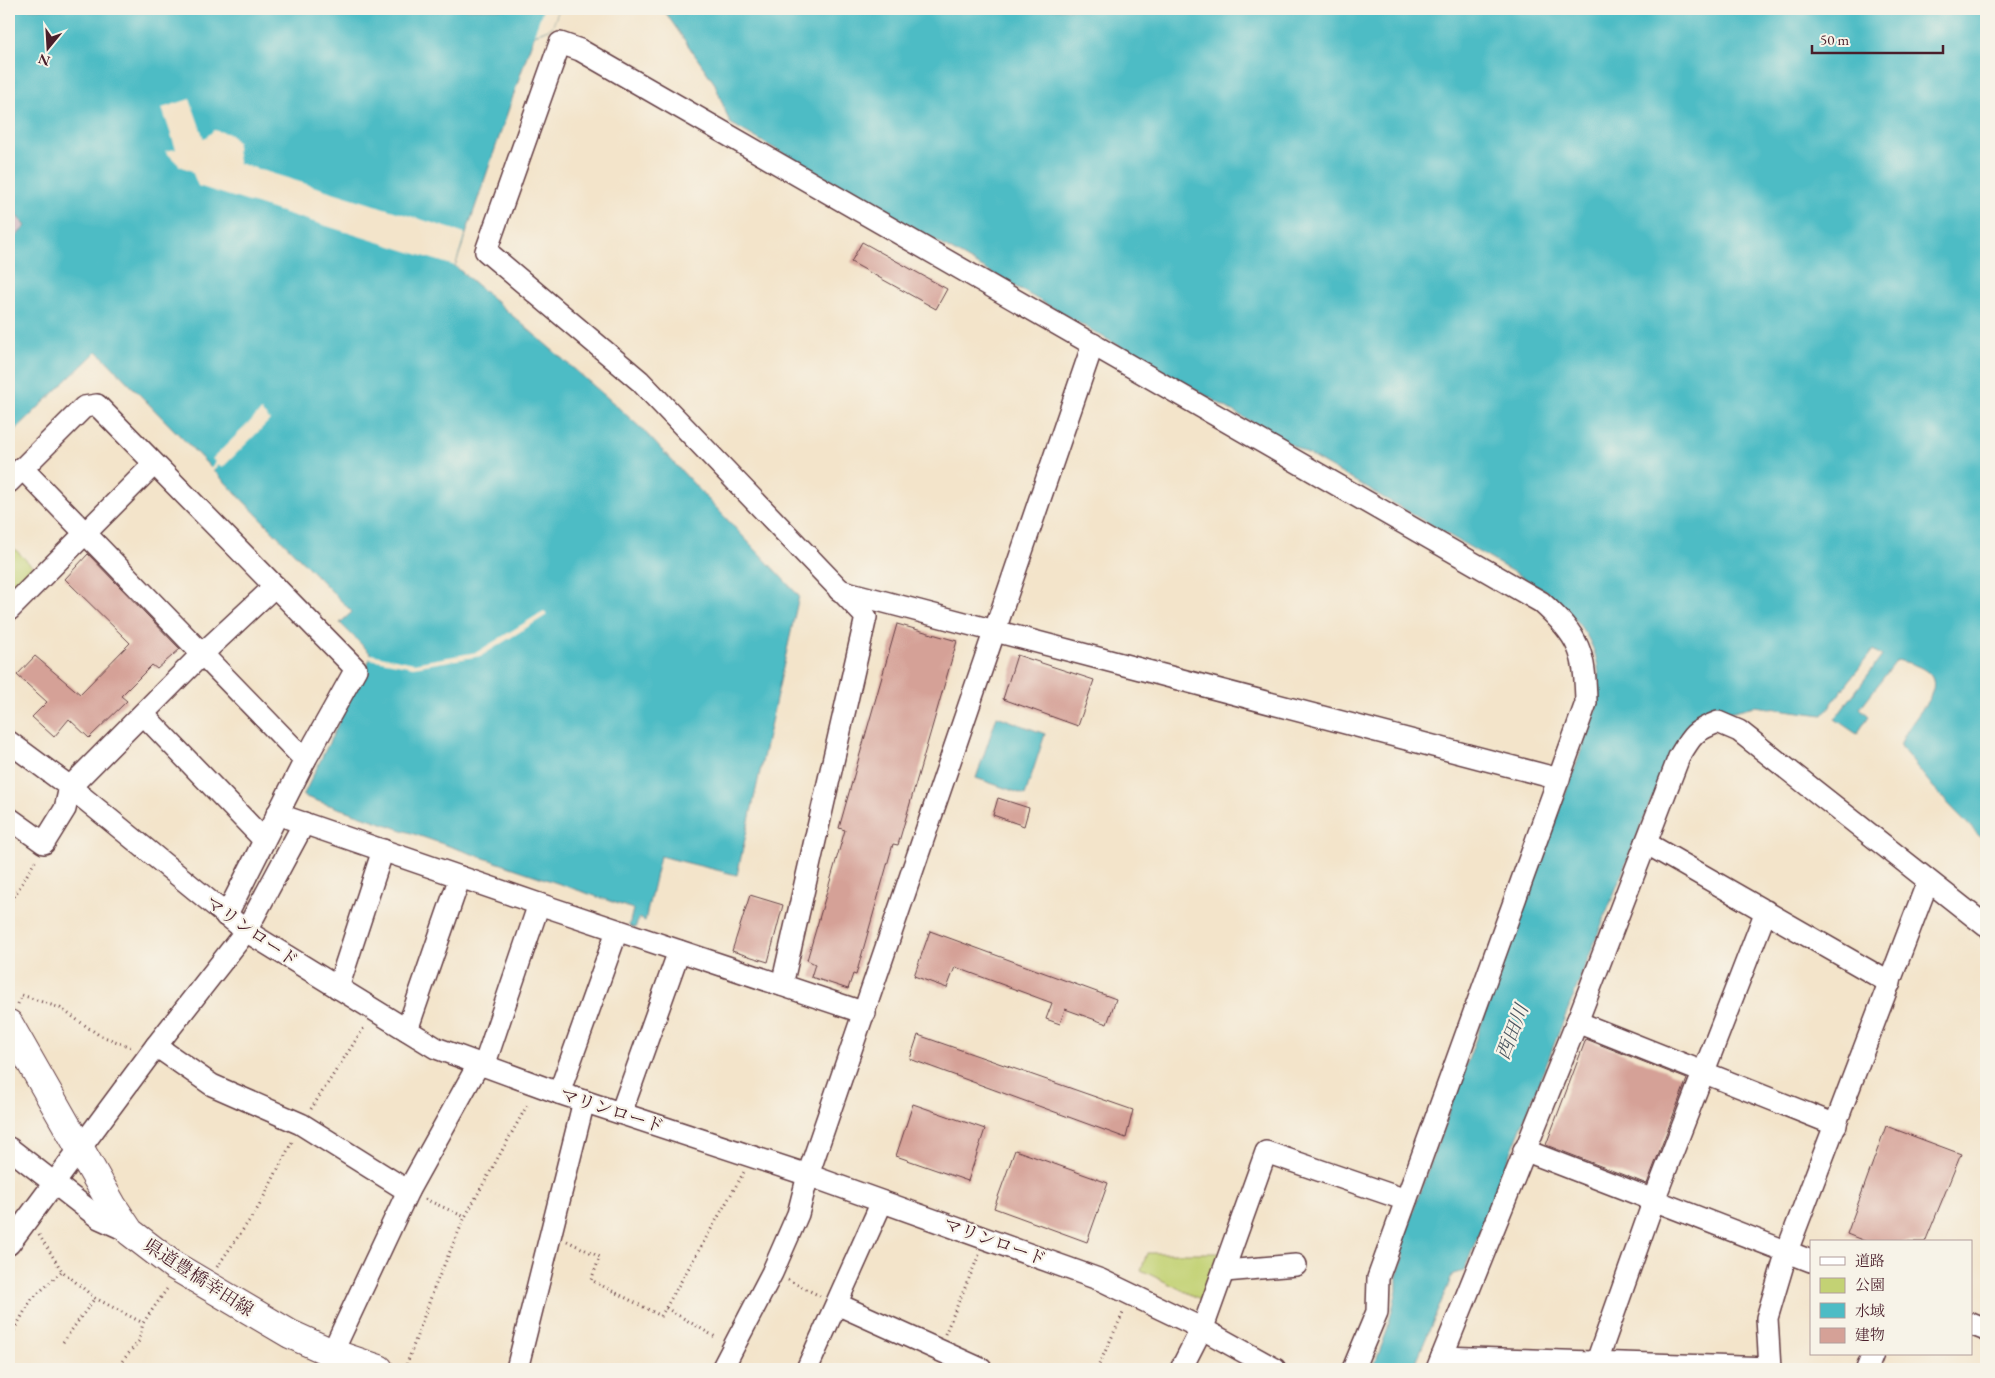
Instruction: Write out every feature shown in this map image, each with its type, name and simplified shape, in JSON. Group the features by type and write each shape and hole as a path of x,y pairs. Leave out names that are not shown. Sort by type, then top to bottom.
{"main road":[{"name":"県道豊橋幸田線","path":"12,1016 80,1148 112,1205 130,1232 180,1270 290,1334 332,1353 380,1369"}],"street":[{"path":"782,985 866,617 837,589 640,381 486,251 560,43 580,50 1541,602 1566,625 1579,647 1586,670 1586,703 1378,1278 1377,1312 1354,1369"},
{"path":"722,1369 772,1273 798,1214 808,1175 1093,344"},
{"path":"226,916 305,760 356,669 97,405 84,407 15,475 84,533 305,760"},
{"path":"9,610 154,464"},
{"path":"9,818 44,843 65,809 70,787 201,655 275,586"},
{"path":"837,589 1559,779"},
{"path":"143,714 264,840"},
{"path":"1928,881 1788,1251 1768,1318 1770,1369 1597,1361 1439,1363 1576,1022 1679,757 1688,740 1699,729 1718,722 1739,731 1986,926"},
{"name":"マリンロード","path":"9,742 70,787 246,931 436,1048 538,1086 808,1175 1101,1280 1201,1328 1275,1369"},
{"path":"277,814 617,931 865,1013"},
{"path":"9,1244 153,1050 246,931 304,823"},
{"path":"1646,843 1766,910 1890,983"},
{"path":"338,988 383,850"},
{"path":"407,1030 460,877"},
{"path":"332,1353 408,1191 481,1066 539,904"},
{"path":"1597,1361 1654,1200 1766,910"},
{"path":"559,1093 617,931"},
{"path":"621,1113 679,951"},
{"path":"1576,1022 1836,1125"},
{"path":"153,1050 212,1085 301,1124 408,1191"},
{"path":"517,1369 584,1101"},
{"path":"9,1148 99,1218 130,1232"},
{"path":"1524,1150 1810,1261"},
{"path":"1181,1369 1225,1271 1266,1152 1406,1200"},
{"path":"807,1369 882,1202"},
{"path":"1225,1271 1296,1265"},
{"path":"837,1304 981,1369"},
{"path":"1972,1324 1986,1330"},
{"path":"1867,1369 1872,1356"}],"path":[{"path":"9,905 34,864 44,843"},
{"path":"12,1016 22,995 60,1008 99,1035 153,1050"},
{"path":"205,1284 258,1208 301,1124 375,1011"},
{"path":"405,1369 435,1286 465,1217 538,1086"},
{"path":"550,1234 600,1257 591,1280 662,1316 753,1157"},
{"path":"408,1191 465,1217"},
{"path":"28,1218 62,1271 95,1298 143,1323"},
{"path":"938,1350 986,1238"},
{"path":"119,1365 139,1341 143,1323 180,1270"},
{"path":"9,1339 30,1300 62,1271"},
{"path":"772,1273 837,1304"},
{"path":"1096,1369 1132,1295"},
{"path":"63,1342 95,1298"},
{"path":"666,1308 734,1347"},
{"path":"9,1329 13,1332"}],"shaded area":[{"path":"9,208 27,226 9,243"}],"green space":[{"path":"9,543 40,574 9,606"},
{"path":"1147,1253 1221,1253 1204,1301 1141,1270"}],"water":[{"path":"9,9 559,9 552,27 534,35 455,266 645,432 799,596 737,875 660,856 645,921 639,918 635,928 629,926 633,909 303,796 372,655 340,623 352,612 97,351 9,436 9,243 26,226 9,208"},
{"name":"西田川","path":"663,9 1986,9 1986,843 1938,793 1900,746 1906,733 1930,696 1934,685 1931,675 1919,667 1897,660 1860,708 1869,716 1857,734 1835,719 1882,656 1873,650 1823,715 1754,706 1714,716 1652,798 1464,1271 1453,1274 1413,1369 1373,1369 1387,1331 1397,1290 1397,1275 1404,1257 1399,1249 1596,710 1599,689 1598,671 1590,641 1571,615 1543,589 730,123 715,84"},
{"path":"997,716 1045,734 1025,795 976,778"}],"pier":[{"path":"543,9 559,9 552,27 534,34"},
{"path":"190,99 204,139 214,130 230,134 237,142 238,163 465,233 455,266 198,186 192,171 180,166 165,151 176,149 162,108"},
{"path":"261,411 270,420 222,468 218,465 212,471 210,468 216,462 212,459"},
{"path":"544,611 547,615 481,656 413,667 370,659 371,654 414,663 477,652"}],"building":[{"path":"862,242 947,289 936,309 851,262"},
{"path":"88,554 180,649 157,669 152,665 121,696 127,701 89,738 69,719 54,737 32,717 47,702 17,675 35,656 80,694 130,643 65,579"},
{"path":"897,624 957,641 898,845 893,844 856,975 853,974 848,989 811,977 815,964 807,960 845,830 839,828"},
{"path":"1017,655 1094,680 1078,726 1003,699"},
{"path":"998,798 1029,808 1024,826 993,815"},
{"path":"750,895 783,905 768,962 732,951"},
{"path":"930,931 1116,999 1107,1024 1065,1009 1060,1024 1046,1019 1052,1003 955,967 947,988 914,976"},
{"path":"918,1035 1133,1110 1126,1138 910,1059"},
{"path":"1586,1039 1687,1079 1647,1184 1546,1145"},
{"path":"913,1104 985,1129 968,1181 896,1156"},
{"path":"1886,1126 1961,1154 1926,1240 1862,1240 1847,1234"},
{"path":"1015,1150 1108,1183 1087,1242 994,1208"}]}
